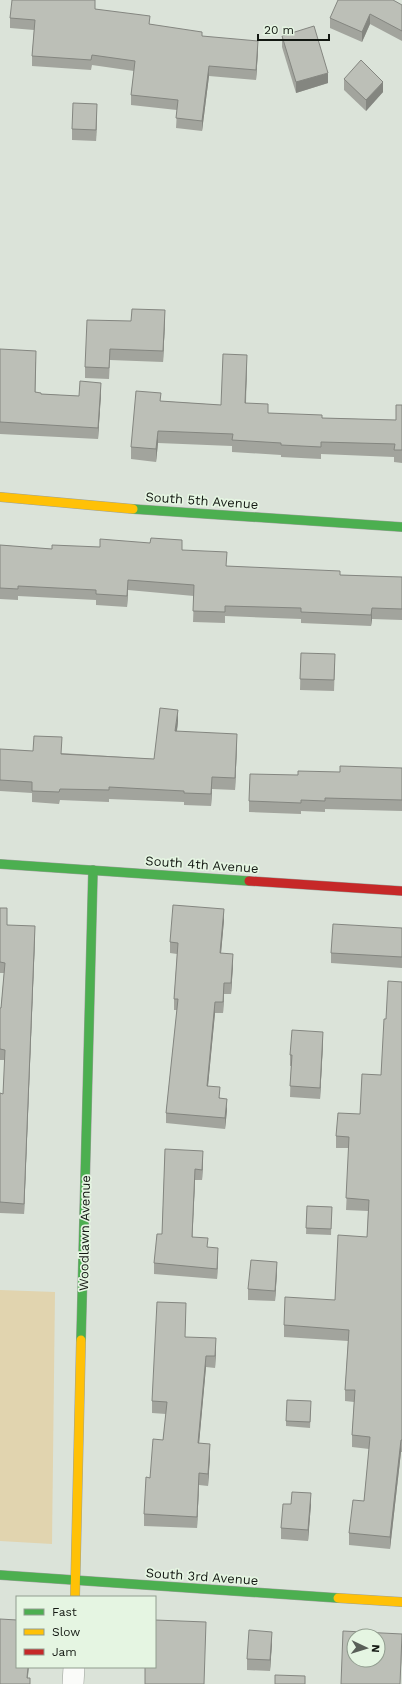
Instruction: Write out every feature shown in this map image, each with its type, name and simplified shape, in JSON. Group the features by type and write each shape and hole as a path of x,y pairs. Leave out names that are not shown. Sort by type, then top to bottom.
{"street":[{"name":"South 5th Avenue","path":"0,497 146,510 402,527"},
{"name":"South 4th Avenue","path":"0,864 402,891"},
{"name":"Woodlawn Avenue","path":"76,1596 92,870"},
{"name":"South 3rd Avenue","path":"0,1575 402,1602"},
{"path":"73,1684 74,1668"}],"shaded area":[{"path":"0,1290 55,1292 52,1544 0,1541"}],"building":[{"path":"12,0 95,0 95,9 150,16 149,24 202,32 202,36 258,41 256,70 209,66 202,121 176,118 178,100 131,95 135,61 92,55 91,60 32,56 35,20 10,18"},
{"path":"338,0 393,0 402,5 402,31 370,14 362,32 330,18"},
{"path":"314,26 328,73 296,82 282,36"},
{"path":"361,60 383,82 366,100 344,79"},
{"path":"73,103 97,104 96,130 72,129"},
{"path":"132,309 165,310 163,351 110,349 109,368 85,367 87,320 131,321"},
{"path":"0,349 36,351 35,392 41,394 79,396 80,381 101,383 98,428 0,422"},
{"path":"223,354 247,355 245,403 268,404 268,413 322,415 322,418 396,420 396,405 402,405 402,450 394,450 395,444 321,442 321,447 281,445 281,443 232,440 233,434 158,431 156,449 131,447 136,391 161,393 160,401 221,405"},
{"path":"151,538 182,540 182,550 227,552 226,566 340,571 340,575 402,577 402,609 372,608 371,615 301,612 301,608 225,606 225,612 193,611 194,585 128,580 127,596 96,594 96,590 18,586 18,589 0,588 0,545 52,549 52,545 100,547 100,539 150,543"},
{"path":"301,653 335,654 334,680 300,679"},
{"path":"160,708 178,710 175,731 237,734 235,778 212,777 211,794 109,787 109,790 60,789 59,792 32,791 32,782 0,780 0,749 33,751 34,736 62,737 61,754 154,759"},
{"path":"340,766 402,768 402,800 325,798 325,801 301,800 301,803 249,801 250,774 298,775 298,771 340,772"},
{"path":"173,905 224,909 220,953 233,954 231,983 224,983 223,1002 215,1002 207,1086 220,1087 219,1098 227,1099 225,1118 166,1113 178,999 174,999 178,943 170,942"},
{"path":"0,908 7,908 7,925 35,926 24,1204 0,1202 0,1093 3,1094 5,1050 0,1049 0,1008 5,963 0,962"},
{"path":"333,924 402,928 402,957 331,953"},
{"path":"388,981 402,982 402,1440 390,1537 349,1533 353,1500 364,1501 370,1437 352,1435 355,1390 345,1390 349,1330 284,1325 285,1297 335,1300 338,1235 367,1237 369,1200 346,1198 349,1137 336,1136 338,1113 360,1114 362,1074 381,1075"},
{"path":"292,1030 323,1032 320,1088 290,1086"},
{"path":"165,1149 203,1151 202,1170 195,1169 192,1237 208,1238 207,1247 218,1248 217,1269 154,1263 157,1234 162,1234"},
{"path":"307,1206 332,1207 331,1229 306,1228"},
{"path":"251,1260 277,1262 275,1291 248,1289"},
{"path":"157,1302 186,1303 185,1337 216,1338 215,1356 206,1356 198,1443 210,1444 208,1474 199,1473 197,1517 144,1514 146,1477 150,1478 153,1439 163,1440 167,1402 152,1401"},
{"path":"287,1400 311,1401 310,1422 286,1421"},
{"path":"292,1492 311,1493 308,1530 281,1528 283,1504 291,1504"},
{"path":"0,1619 16,1620 16,1668 28,1668 27,1678 30,1678 30,1684 0,1684"},
{"path":"156,1620 206,1622 204,1684 145,1684 145,1668 156,1668"},
{"path":"249,1630 272,1632 270,1660 247,1659"},
{"path":"343,1631 346,1631 346,1668 386,1668 386,1633 402,1634 400,1684 341,1684"},
{"path":"275,1675 305,1676 305,1684 275,1684"}],"traffic: fast":[{"path":"133,509 402,527"},
{"path":"0,864 249,881"},
{"path":"81,1340 93,870"},
{"path":"0,1575 338,1598"}],"traffic: slow":[{"path":"0,497 133,509"},
{"path":"75,1596 81,1340"},
{"path":"338,1598 402,1602"}],"traffic: jam":[{"path":"249,881 402,891"}]}
